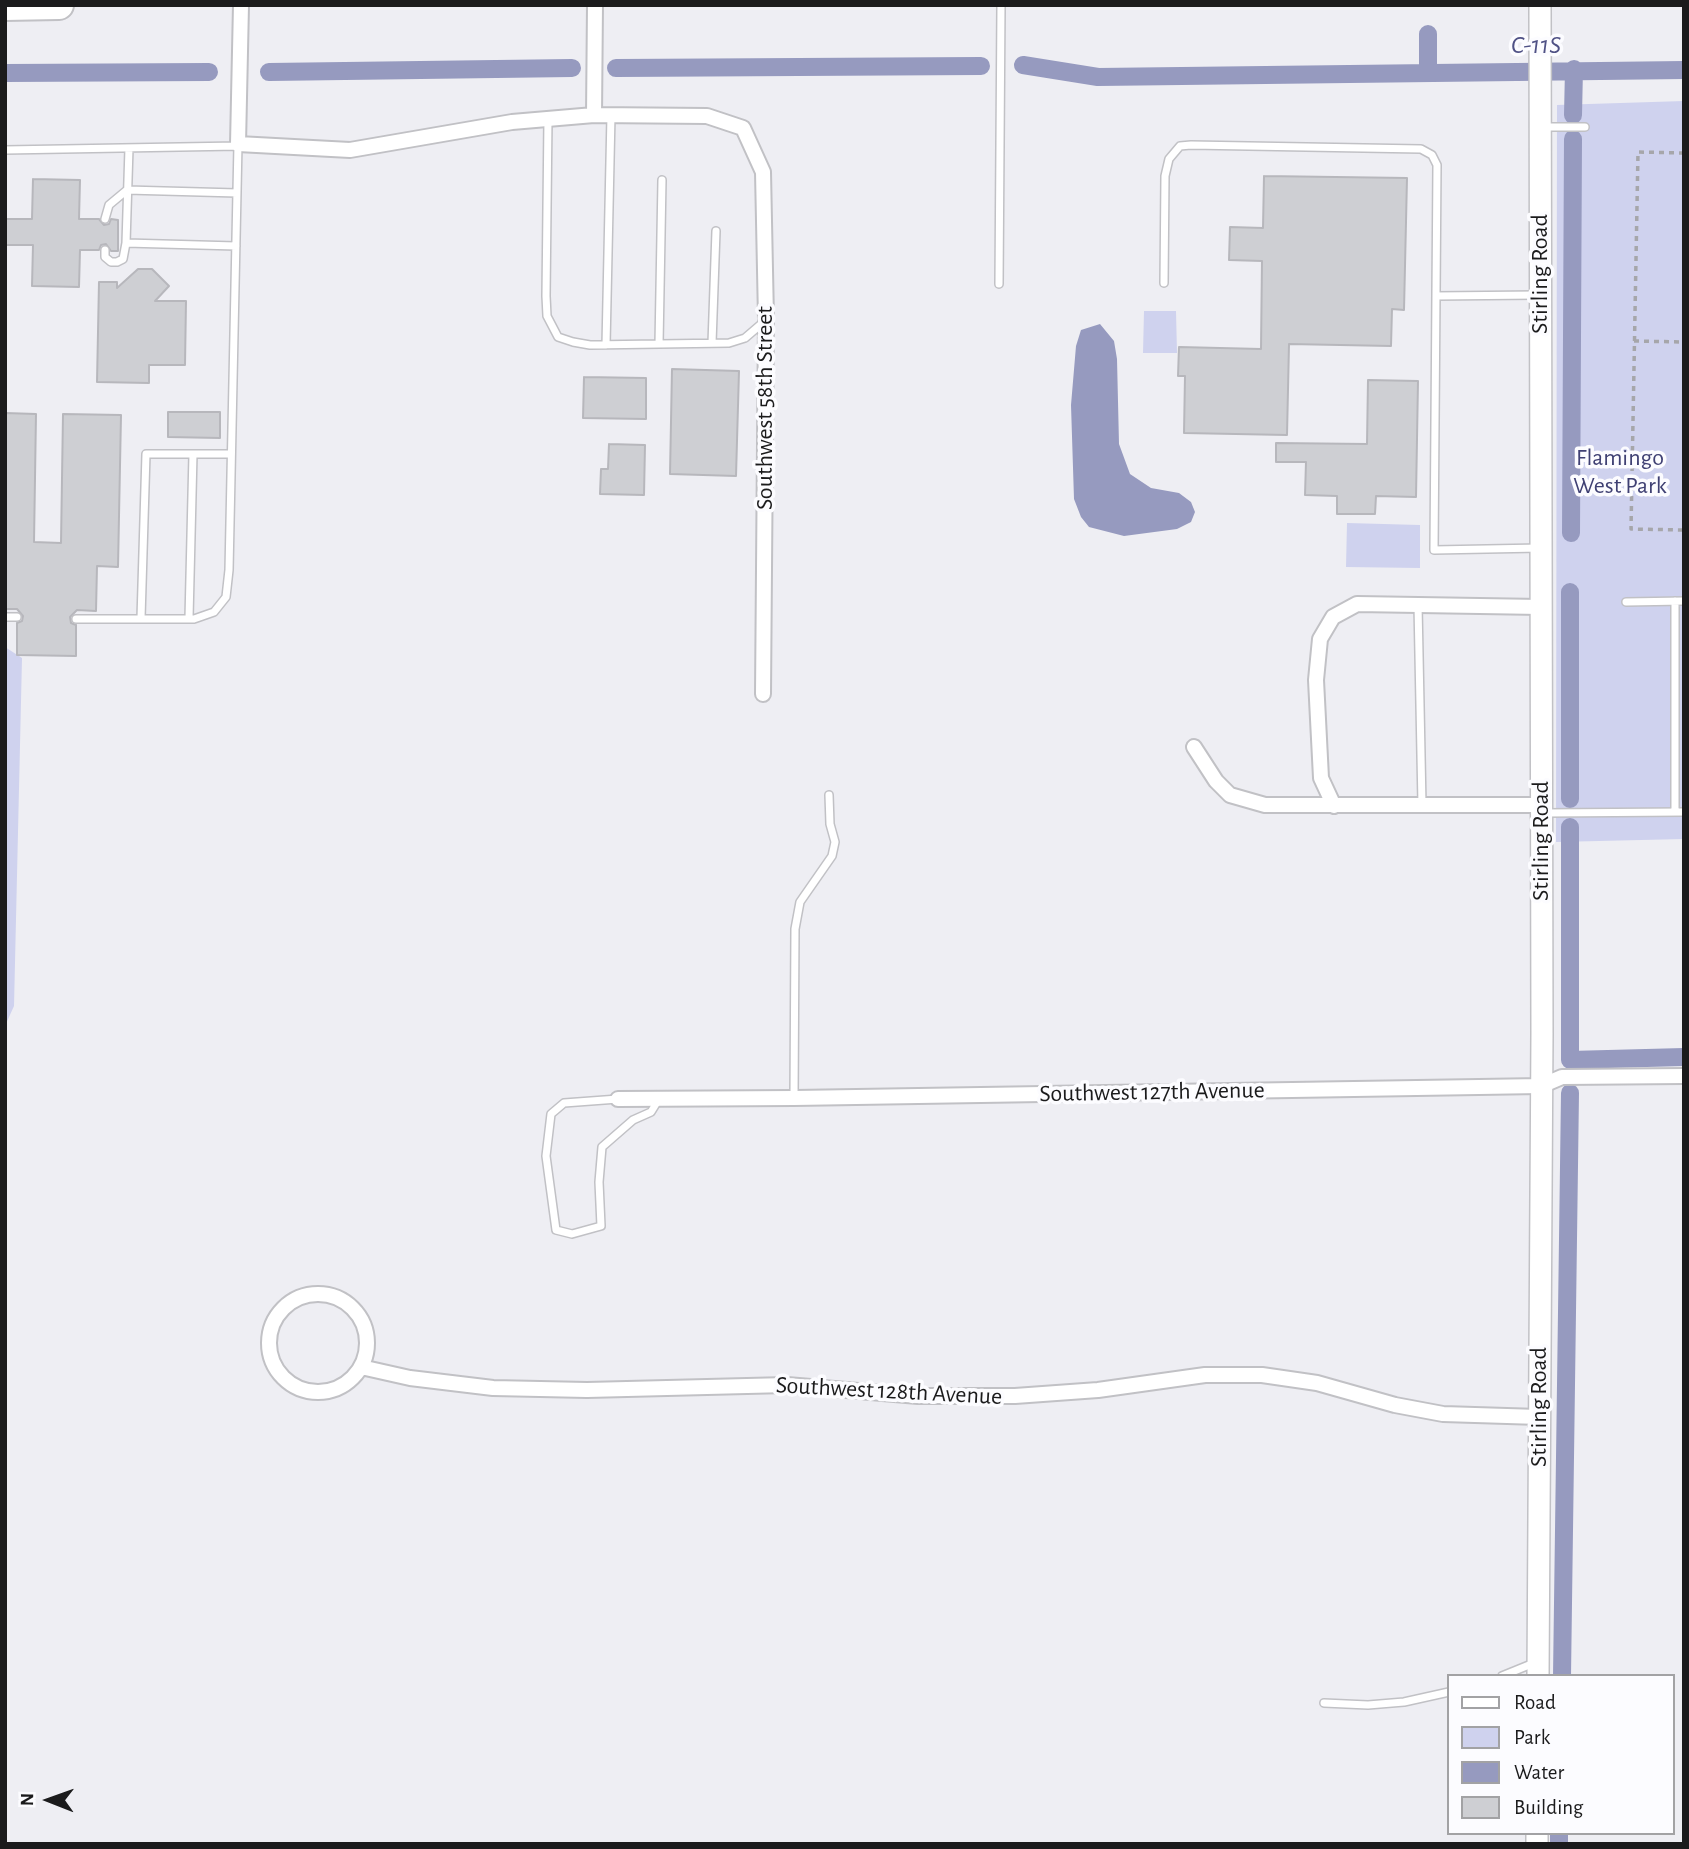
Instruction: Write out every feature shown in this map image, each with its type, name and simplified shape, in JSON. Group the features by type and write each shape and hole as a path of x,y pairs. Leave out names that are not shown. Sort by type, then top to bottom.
{"highway":[{"path":"5,6 59,5"}],"street":[{"path":"241,5 238,145 351,150 512,122 611,115"},
{"path":"594,115 595,5"},
{"name":"Stirling Road","path":"1538,1669 1541,1086 1540,5"},
{"name":"Southwest 58th Street","path":"611,115 707,116 743,128 763,172 766,319 764,694"},
{"path":"1334,806 1321,778 1316,680 1320,639 1333,617 1357,604 1541,607"},
{"path":"1194,747 1216,781 1230,795 1265,805 1541,809"},
{"name":"Southwest 127th Avenue","path":"618,1099 1541,1086 1562,1077 1684,1076"},
{"path":"322,1293 345,1302 352,1306 362,1319 367,1335 367,1351 361,1367 346,1383 327,1392 305,1391 286,1381 276,1370 268,1343 271,1326 279,1312 291,1301 306,1294 322,1293"},
{"name":"Southwest 128th Avenue","path":"361,1367 410,1378 493,1388 587,1390 787,1385 918,1396 1014,1396 1098,1390 1205,1375 1262,1375 1317,1383 1395,1405 1443,1414 1539,1417"}],"lane":[{"path":"999,284 1001,5"},
{"path":"606,345 611,115"},
{"path":"1540,118 1585,127"},
{"path":"548,119 547,316 558,337 573,342 606,345 729,343 745,338 766,319"},
{"path":"5,150 238,145 229,570 226,597 214,612 188,618 76,618"},
{"path":"1164,284 1165,176 1169,159 1180,146 1421,149 1432,155 1437,165 1434,550 1541,548"},
{"path":"105,250 105,257 111,262 123,259 126,243 128,148"},
{"path":"659,344 662,180"},
{"path":"106,219 109,205 128,190 237,193"},
{"path":"712,343 716,231"},
{"path":"126,243 236,246"},
{"path":"1436,296 1540,295"},
{"path":"141,618 146,454 231,454"},
{"path":"188,618 192,454"},
{"path":"1541,809 1679,812 1680,601 1626,602"},
{"path":"1418,605 1422,806"},
{"path":"5,617 17,617"},
{"path":"794,1098 795,929 800,902 832,856 835,842 830,824 829,794"},
{"path":"618,1099 564,1102 551,1114 545,1156 556,1230 572,1234 601,1226 599,1182 602,1147 633,1120 651,1112 659,1098"},
{"path":"1512,1674 1538,1669"},
{"path":"1324,1703 1358,1705 1405,1702 1448,1692"}],"path":[{"path":"1684,153 1638,152 1631,529 1684,530"},
{"path":"1634,341 1684,342"}],"green space":[{"name":"Flamingo West Park","path":"1684,101 1684,839 1556,842 1557,105"},
{"path":"1144,311 1176,311 1177,353 1143,353"},
{"path":"1347,523 1420,525 1420,568 1346,567"},
{"path":"5,647 22,658 14,1006 5,1026"}],"water":[{"path":"1100,324 1114,341 1117,359 1119,444 1130,474 1151,488 1179,493 1191,502 1195,512 1191,522 1177,529 1124,536 1089,527 1081,517 1074,499 1071,405 1076,346 1081,330"}],"building":[{"path":"1264,176 1407,178 1404,310 1392,309 1391,346 1289,344 1287,435 1184,433 1185,376 1178,376 1179,347 1261,349 1262,261 1229,260 1230,227 1263,228"},
{"path":"33,179 80,180 79,219 99,219 104,225 109,224 111,219 118,220 118,251 111,251 106,244 101,245 99,250 80,250 79,287 32,286 33,245 5,245 5,219 32,219"},
{"path":"138,269 152,269 169,286 155,301 186,301 185,365 149,365 149,383 97,382 99,282 117,282 117,288"},
{"path":"672,369 739,371 736,476 670,474"},
{"path":"584,377 646,378 646,419 583,418"},
{"path":"1368,380 1418,381 1416,497 1376,496 1375,514 1337,514 1337,496 1305,495 1306,462 1276,462 1276,443 1367,444"},
{"path":"168,412 220,412 220,438 168,437"},
{"path":"5,413 36,414 34,542 61,543 63,414 121,415 118,567 97,566 96,611 77,610 70,617 71,623 76,625 76,656 17,655 17,623 22,621 23,616 17,609 5,609"},
{"path":"609,444 645,445 644,495 600,494 601,469 608,469"}],"waterway":[{"name":"C-11S","path":"1428,34 1428,72"},
{"path":"1023,65 1098,77 1684,70"},
{"path":"616,68 981,66"},
{"path":"269,72 572,68"},
{"path":"1573,115 1574,69"},
{"path":"5,73 209,72"},
{"path":"1571,533 1573,139"},
{"path":"1570,592 1570,799"},
{"path":"1570,827 1570,1060 1684,1057"},
{"path":"1562,1674 1570,1093"},
{"path":"1559,1835 1559,1844"}]}
